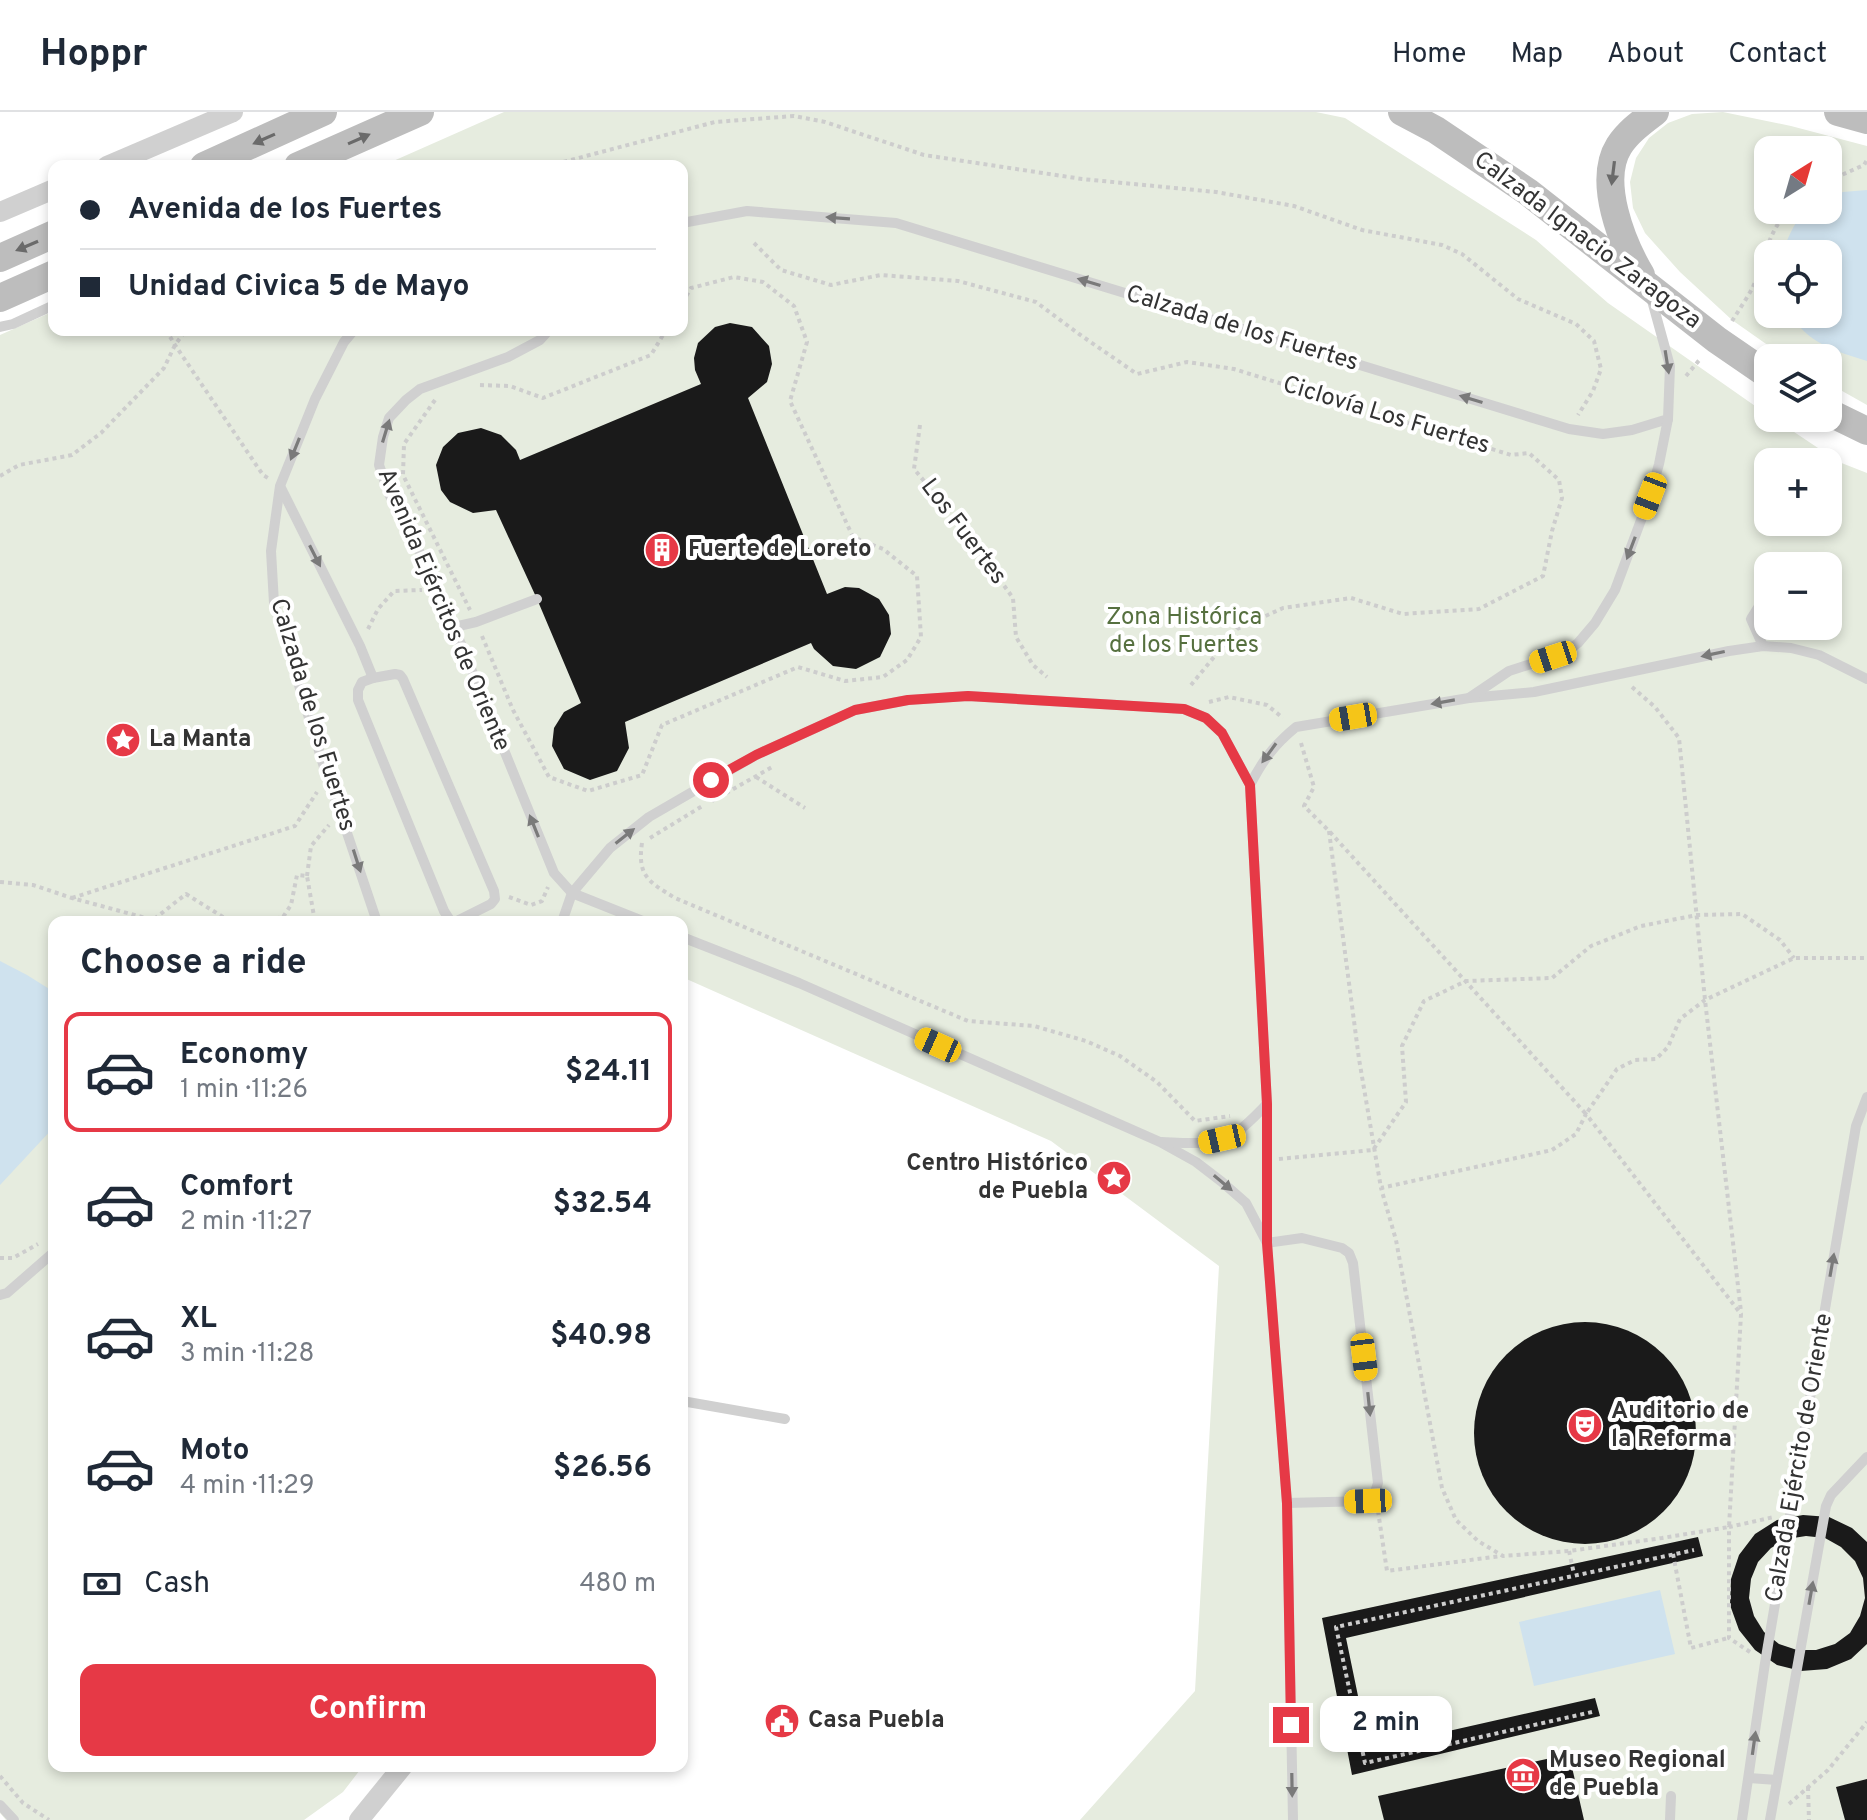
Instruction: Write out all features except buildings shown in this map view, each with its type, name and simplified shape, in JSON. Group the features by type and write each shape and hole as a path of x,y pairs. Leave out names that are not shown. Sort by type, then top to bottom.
{"main road":[{"path":"217,160 323,112"},
{"path":"312,160 420,112"},
{"name":"Calzada Ignacio Zaragoza","path":"1402,112 1436,130 1528,192 1754,365"},
{"path":"1648,287 1627,251 1616,218 1609,176 1618,147 1637,125 1655,112"},
{"path":"1838,112 1867,120"},
{"path":"0,258 48,237"},
{"path":"0,298 48,277"},
{"path":"1842,419 1867,431"}],"street":[{"path":"121,160 233,112"},
{"path":"2,209 48,191"},
{"path":"359,1820 398,1772"}],"lane":[{"name":"Calzada de los Fuertes","path":"688,222 747,211 896,223 1569,429 1603,434 1632,430 1668,419"},
{"path":"1469,698 1509,671 1567,651 1578,643 1595,623 1615,590 1650,496 1668,419 1670,366 1648,287"},
{"path":"0,327 48,308"},
{"name":"Calzada de los Fuertes","path":"349,336 315,399 280,486 271,551 274,603 327,777 375,916"},
{"name":"Avenida Ejércitos de Oriente","path":"544,336 508,357 420,389 389,418 379,465 389,494 428,568 437,595 454,627 554,873 572,893"},
{"path":"280,486 373,678"},
{"path":"454,627 480,621 537,599"},
{"path":"1760,640 1763,646"},
{"path":"1250,785 1277,743 1296,727 1469,698 1534,692 1729,651 1763,646 1791,648 1819,655 1867,679"},
{"path":"444,916 358,700 362,682 373,678 395,674 403,679 494,891 495,899 491,904 467,916"},
{"path":"564,916 572,893 610,848 649,817 756,755 855,710 908,700 968,696 1184,709 1206,718 1222,733 1250,785 1267,1104 1267,1243 1287,1503 1293,1820"},
{"path":"572,893 630,916"},
{"path":"688,939 799,983 1160,1142 1196,1162 1246,1203 1267,1243"},
{"name":"Calzada Ejército de Oriente","path":"1742,1820 1765,1663 1856,1126 1867,1097"},
{"path":"1160,1142 1203,1144 1222,1139 1237,1132 1267,1104"},
{"path":"1267,1243 1302,1238 1342,1248 1349,1253 1353,1263 1378,1483 1368,1501 1287,1503"},
{"path":"0,1295 7,1293 48,1257"},
{"path":"688,1402 785,1419"},
{"path":"1770,1820 1826,1506 1831,1495 1866,1460"},
{"path":"1749,1778 1777,1780"},
{"path":"1670,1820 1671,1796"},
{"path":"0,1805 14,1820"}],"path":[{"path":"571,160 715,122 794,116 825,122 924,155 1082,179 1216,192 1294,206 1362,230 1442,245 1462,254 1518,299 1576,324 1594,341 1601,369 1593,391 1569,429"},
{"path":"1842,175 1864,165 1867,160"},
{"path":"1670,366 1684,379 1717,340 1752,288 1768,242 1779,224"},
{"name":"Ciclovía Los Fuertes","path":"754,243 781,270 831,285 881,275 958,281 1036,302 1137,374 1187,362 1234,369 1511,455 1529,453 1559,480 1562,498 1543,576 1479,609 1403,614 1351,598 1283,608 1237,629 1191,685"},
{"path":"437,397 404,444 403,475 480,621 513,710 549,777 588,791 642,775 662,725 798,667 845,681 883,677 907,660 921,637 917,576 883,549 853,537 790,401 807,342 794,306 763,282 734,277 691,288 688,293"},
{"path":"170,336 263,475 280,486"},
{"path":"0,476 19,465 72,455 101,433 164,368 182,336"},
{"path":"473,384 510,386 543,398 651,355 662,336"},
{"name":"Los Fuertes","path":"920,425 914,469 956,519 1013,598 1016,637 1033,665 1047,677"},
{"path":"360,646 378,609 394,591 420,590 437,595"},
{"path":"1618,675 1655,707 1679,738 1741,1314 1729,1527 1729,1638"},
{"path":"1184,709 1229,697 1267,705 1296,727 1314,787 1304,806 1586,1114 1741,1314"},
{"path":"72,898 295,826 327,777"},
{"path":"756,777 805,808"},
{"path":"314,916 307,876 311,846 340,812"},
{"path":"1329,831 1373,1150 1396,1240 1442,1488 1456,1520 1478,1541 1503,1556"},
{"path":"642,843 639,861 648,881 675,898 968,1021 1034,1026 1086,1041 1120,1056 1157,1082 1195,1121 1223,1118 1267,1104"},
{"path":"284,916 291,905 297,875 307,876"},
{"path":"0,882 33,885 138,916"},
{"path":"494,891 531,905 542,901"},
{"path":"158,916 186,894 221,916"},
{"path":"1373,1150 1406,1102 1402,1046 1424,1001 1466,981 1552,978 1591,946 1641,926 1697,915 1742,914 1780,940 1794,958"},
{"path":"1381,1188 1552,1150 1576,1134 1617,1069 1635,1060 1656,1059 1668,1047 1680,1019 1705,1000 1794,958 1867,958"},
{"path":"1267,1160 1373,1150"},
{"path":"0,1258 13,1258 40,1242"},
{"path":"1375,1492 1387,1571 1662,1538 1791,1514"},
{"path":"1592,1712 1365,1763 1336,1627 1694,1550"},
{"path":"1569,1551 1574,1574"},
{"path":"1673,1554 1691,1648 1729,1638 1765,1663"},
{"path":"1773,1807 1788,1805 1828,1770 1867,1722"},
{"path":"0,1776 23,1803 49,1820"},
{"path":"1808,1787 1809,1820"}],"green space":[{"name":"Zona Histórica de los Fuertes","path":"504,112 1316,112 1345,118 1536,240 1608,303 1754,405 1754,432 1794,432 1818,448 1754,448 1754,536 1842,536 1842,463 1867,473 1867,1820 1080,1820 1195,1691 1219,1266 1051,1141 688,980 688,916 48,916 48,1772 358,1772 343,1792 304,1820 6,1820 0,1813 0,335 48,314 48,336 688,336 688,160 396,160"},
{"path":"1723,112 1829,136 1754,136 1754,224 1842,224 1842,139 1867,146 1867,405 1842,391 1842,344 1766,344 1732,320 1680,272 1645,233 1633,208 1630,182 1636,158 1649,138 1668,123 1692,114"}],"water":[{"path":"1867,190 1867,361 1842,353 1842,344 1823,344 1801,328 1842,328 1842,240 1788,240 1795,224 1842,224 1843,192"},
{"path":"0,961 48,988 48,1133 0,1185"},
{"path":"1660,1590 1675,1654 1534,1686 1519,1622"}],"place":[{"name":"Fuerte de Loreto","path":"662,550"},
{"name":"La Manta","path":"123,740"},
{"name":"Centro Histórico de Puebla","path":"1114,1178"},
{"name":"Auditorio de la Reforma","path":"1585,1426"},
{"name":"Casa Puebla","path":"782,1721"},
{"name":"Museo Regional de Puebla","path":"1523,1775"}],"route":[{"path":"711,780 756,755 855,710 908,700 968,696 1184,709 1206,718 1222,733 1250,785 1267,1104 1267,1243 1287,1503 1291,1725"}]}
